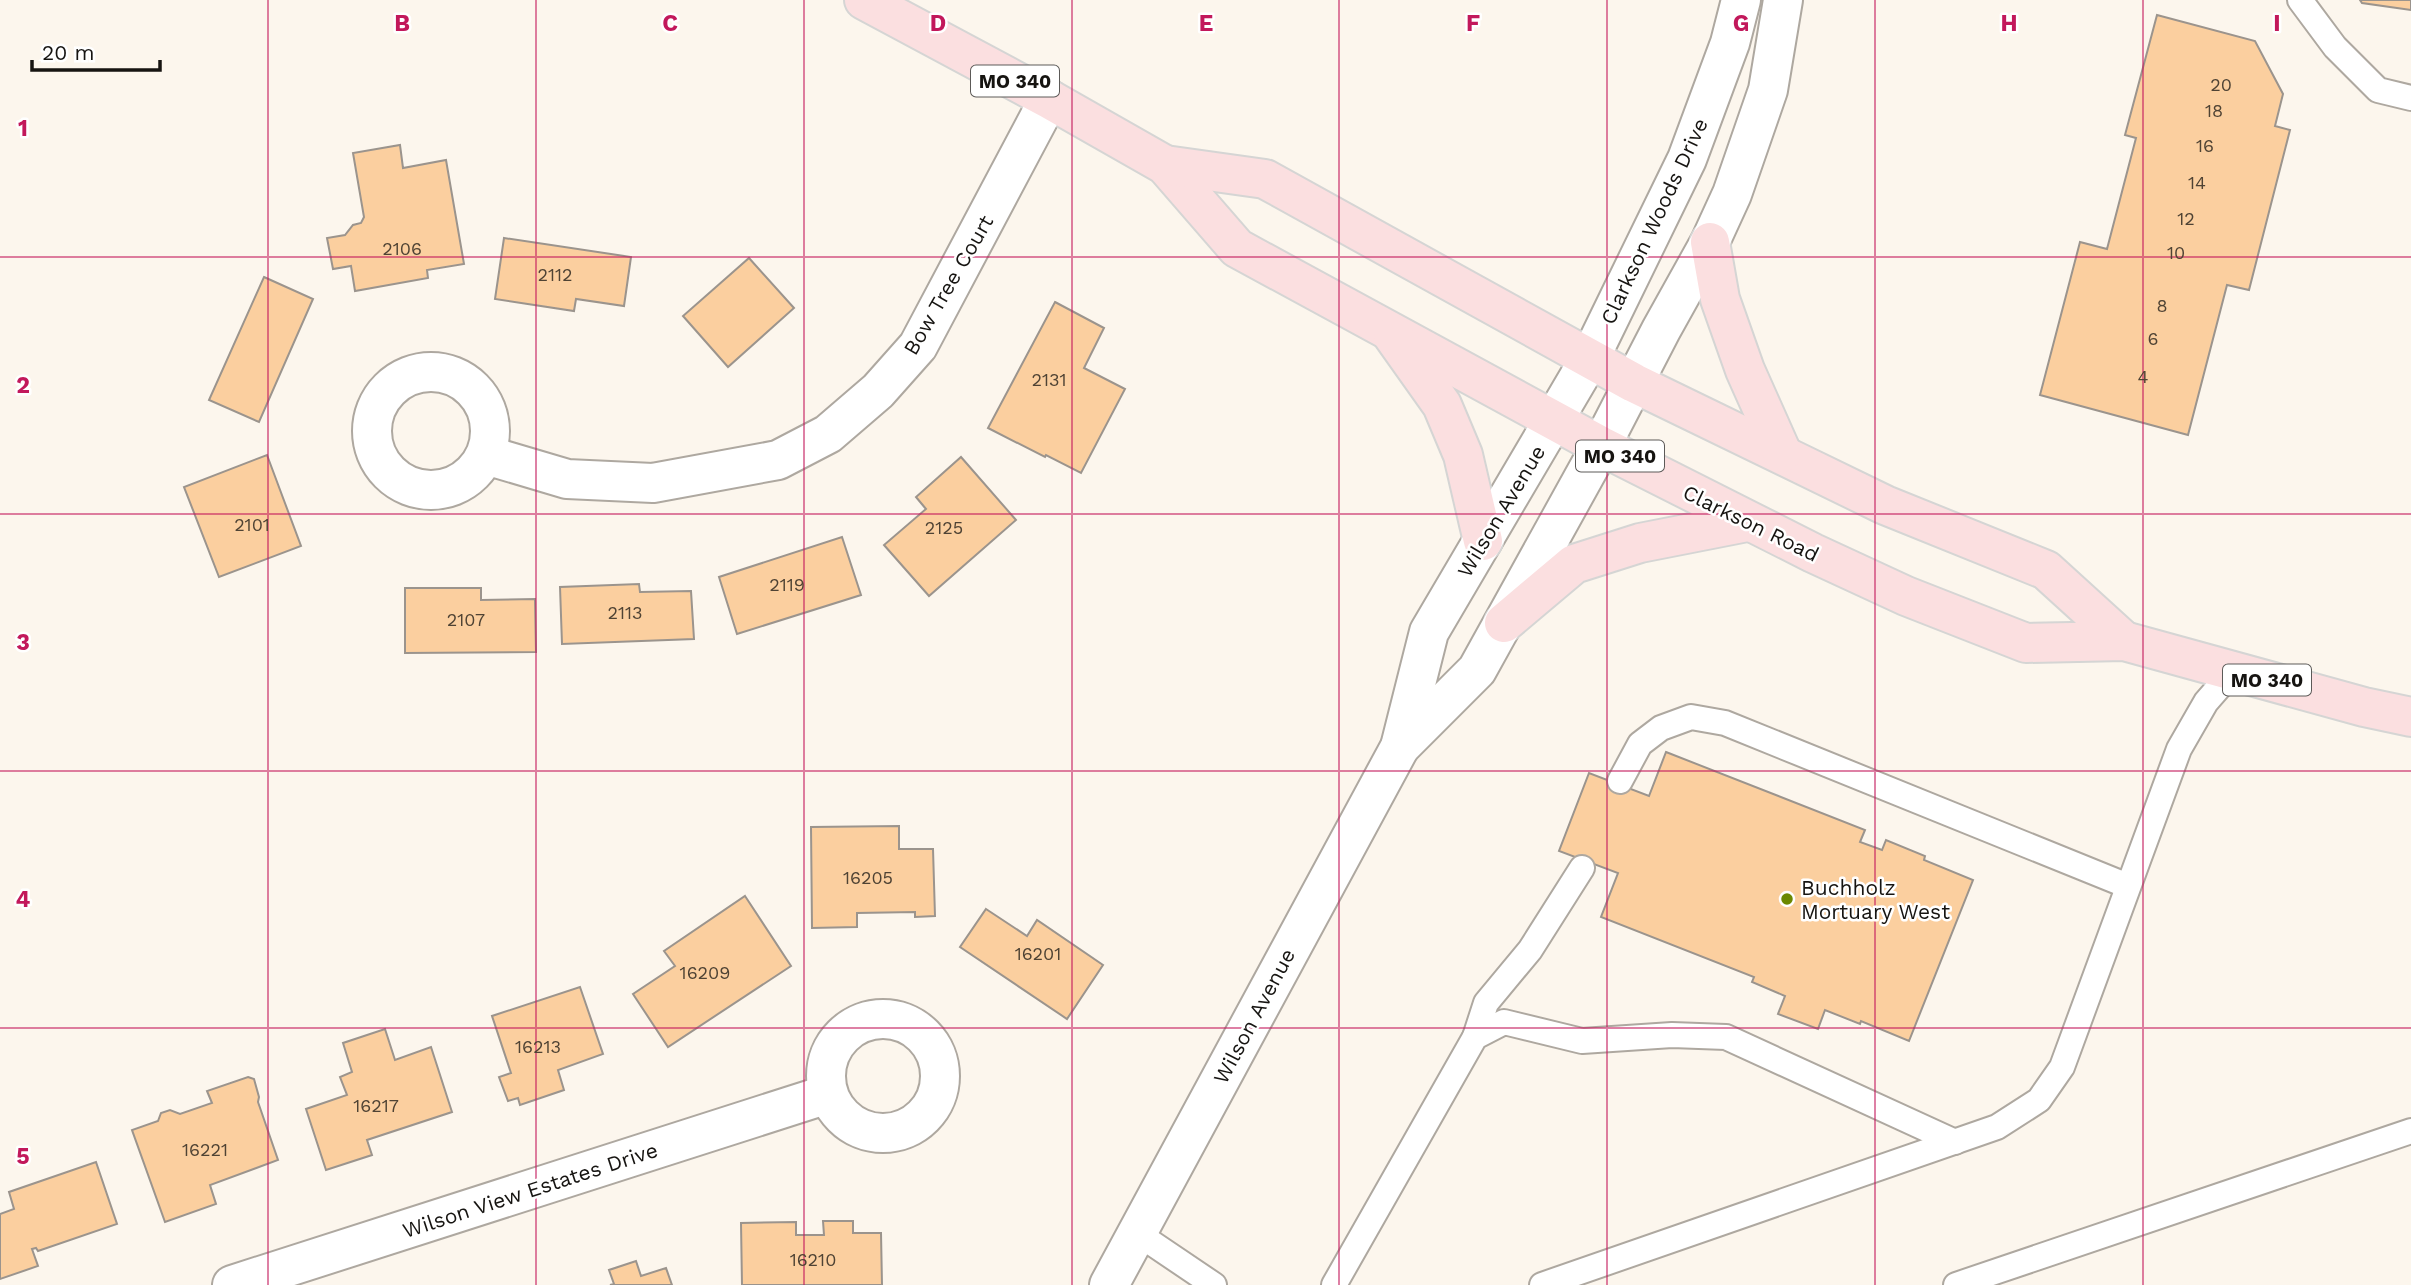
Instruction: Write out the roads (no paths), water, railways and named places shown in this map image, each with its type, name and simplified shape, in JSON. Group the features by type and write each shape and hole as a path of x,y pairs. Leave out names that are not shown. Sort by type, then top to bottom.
{"main road":[{"name":"Clarkson Road","path":"864,0 1049,99 1165,165 1237,248 1601,446 1747,522 1906,596 2026,643 2124,641 2411,717"},
{"name":"Clarkson Road","path":"1165,165 1265,179 1634,383 1885,505 2046,570 2124,641"},
{"path":"1710,242 1720,299 1745,370 1782,453"},
{"path":"1388,329 1442,405 1463,455 1483,541"},
{"path":"1504,623 1574,564 1640,543 1747,522"}],"street":[{"name":"Clarkson Woods Drive","path":"1589,360 1688,159 1730,43 1741,0"},
{"path":"1634,383 1710,242 1732,194 1768,90 1783,0"},
{"name":"Bow Tree Court","path":"486,455 567,479 653,483 778,460 828,433 878,391 918,346 1049,99"},
{"name":"Wilson Avenue","path":"1109,1285 1400,747 1429,632 1589,360"},
{"name":"Wilson Avenue","path":"1400,747 1477,670 1634,383"},
{"name":"Wilson View Estates Drive","path":"232,1285 828,1094"}],"lane":[{"path":"2300,0 2335,47 2378,90 2411,98"},
{"path":"1542,1285 1997,1127 2039,1100 2062,1067 2179,749 2206,702 2233,671"},
{"path":"1620,781 1640,744 1661,728 1691,717 1725,723 2128,886"},
{"path":"1334,1285 1475,1037 1486,1003 1530,950 1582,868"},
{"path":"1475,1037 1504,1022 1582,1041 1672,1035 1726,1037 1955,1142"},
{"path":"1956,1285 2411,1131"},
{"path":"1137,1233 1214,1285"}],"place":[{"name":"Buchholz Mortuary West","path":"1787,899"}]}
